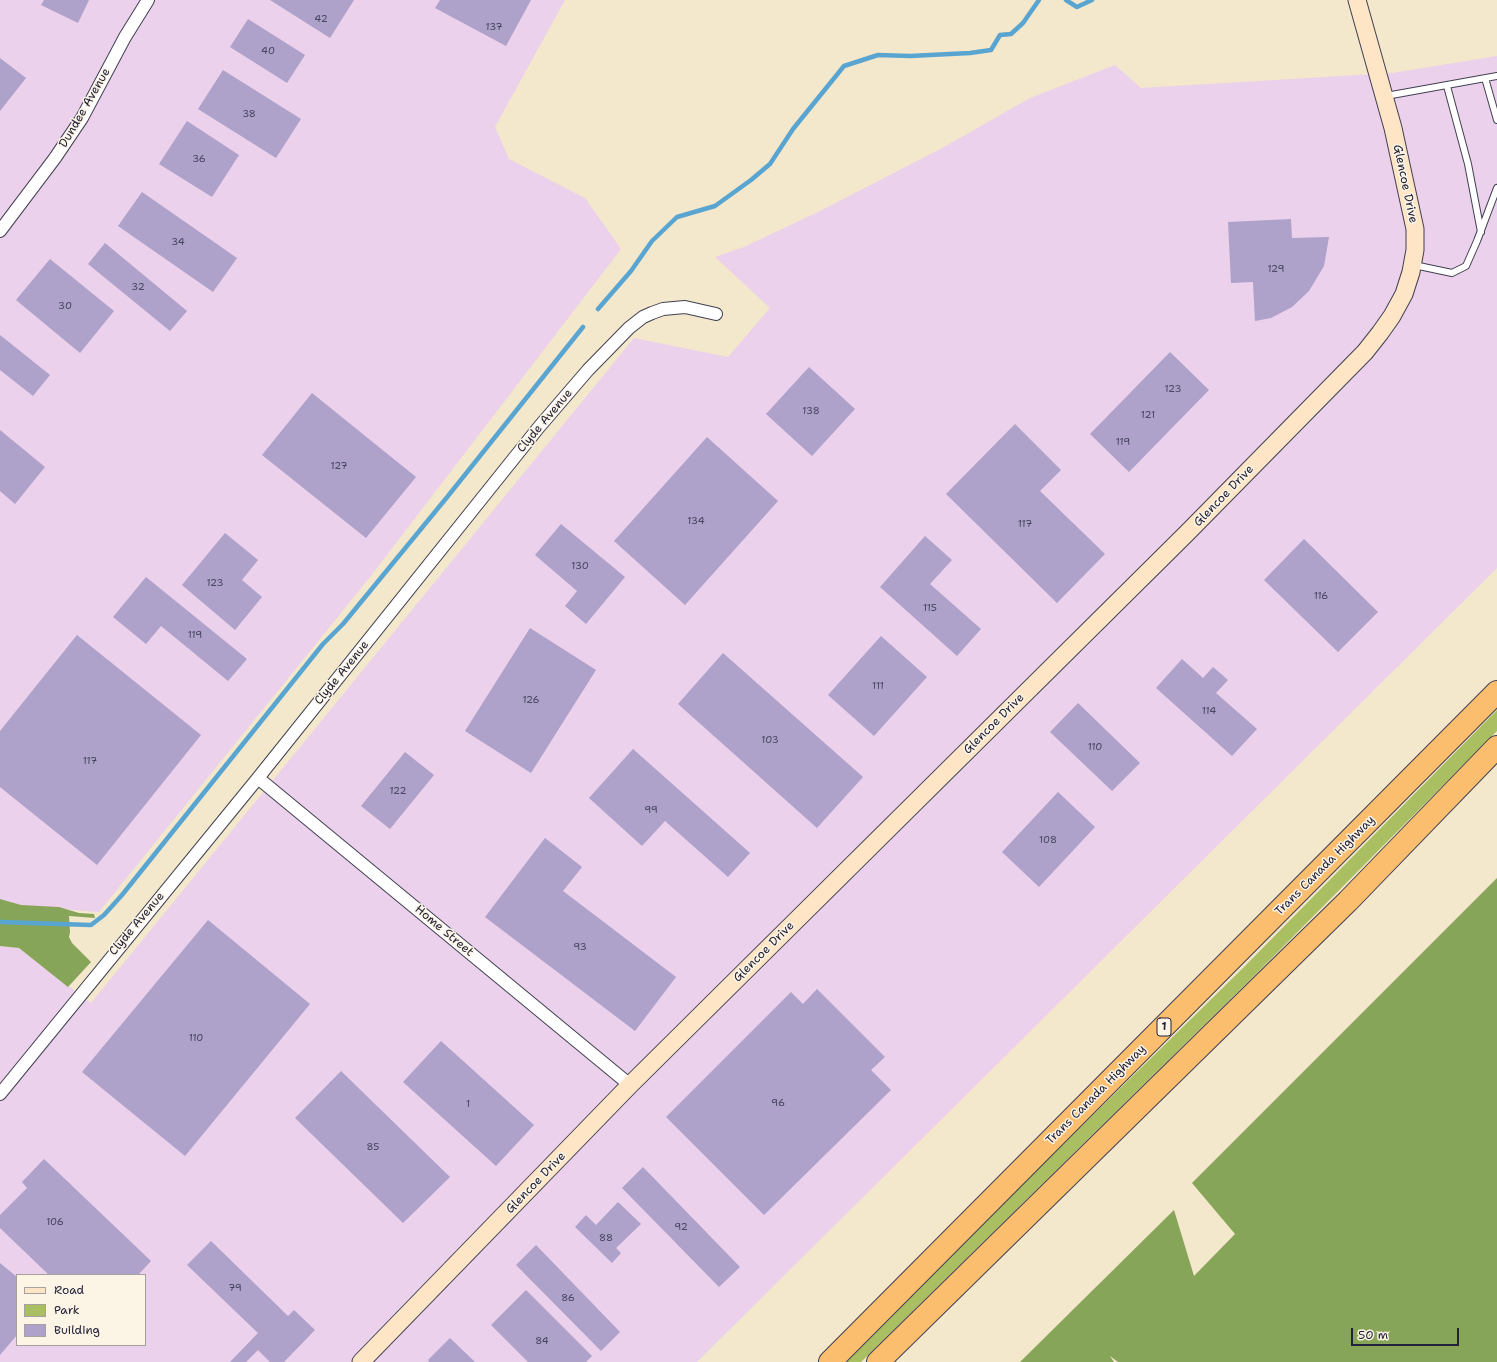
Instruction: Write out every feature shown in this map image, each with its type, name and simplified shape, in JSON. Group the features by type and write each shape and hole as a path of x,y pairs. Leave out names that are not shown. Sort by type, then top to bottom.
{"highway":[{"name":"Trans Canada Highway","path":"830,1362 1497,692"},
{"path":"878,1362 1374,875 1497,747"},
{"path":"1374,875 1398,861 1497,765"}],"street":[{"name":"Dundee Avenue","path":"0,231 55,158 82,118 125,37 148,0"},
{"name":"Glencoe Drive","path":"361,1362 630,1085 1188,533 1365,352 1392,316 1404,294 1413,265 1415,229 1412,208 1384,97 1357,0"},
{"name":"Clyde Avenue","path":"0,1094 258,778 539,427 588,370 622,335 643,317 663,309 690,308 716,314"},
{"name":"Home Street","path":"258,778 630,1085"}],"lane":[{"path":"1384,97 1497,76"},
{"path":"1485,78 1497,120"},
{"path":"1446,86 1468,164 1481,232"},
{"path":"1413,265 1452,273 1466,266 1481,232 1497,188"}],"shaded area":[{"path":"0,0 565,0 495,127 509,159 585,198 621,249 370,577 99,912 0,904"},
{"path":"1497,56 1497,568 697,1362 0,1362 0,946 19,948 91,1003 634,338 728,357 770,308 715,257 744,247 822,210 946,146 1030,98 1115,65 1141,88 1392,73"}],"green space":[{"path":"1497,710 1497,731 1253,977 861,1362 841,1362 1242,969"},
{"path":"1497,878 1497,1362 1118,1362 1110,1356 1114,1362 1020,1362 1174,1210 1194,1276 1235,1234 1192,1183"},
{"path":"0,899 21,905 59,907 79,913 94,914 95,918 69,916 69,937 72,943 91,962 68,987 19,948 0,946"}],"building":[{"path":"44,0 89,0 78,23 41,5"},
{"path":"270,0 354,0 330,38"},
{"path":"440,0 531,0 506,46 435,8"},
{"path":"248,19 305,55 287,83 230,47"},
{"path":"0,58 26,78 0,111"},
{"path":"223,70 301,119 276,158 198,109"},
{"path":"187,121 239,155 212,197 159,164"},
{"path":"142,192 237,258 213,292 118,226"},
{"path":"1291,219 1292,238 1329,237 1324,266 1309,291 1292,307 1271,318 1255,321 1253,282 1231,283 1228,222"},
{"path":"105,243 187,311 170,331 88,264"},
{"path":"50,259 114,311 80,353 16,300"},
{"path":"0,335 50,375 33,396 0,370"},
{"path":"1170,352 1209,390 1129,472 1090,434"},
{"path":"809,367 855,409 812,456 766,414"},
{"path":"312,393 416,477 366,538 262,455"},
{"path":"1015,424 1061,470 1040,491 1105,554 1057,603 946,494"},
{"path":"0,430 45,467 15,504 0,491"},
{"path":"707,437 778,501 685,605 614,541"},
{"path":"561,524 625,577 586,624 565,606 577,591 535,555"},
{"path":"225,533 258,560 242,580 262,597 235,630 182,585"},
{"path":"925,536 952,560 930,584 981,629 957,656 880,587"},
{"path":"1304,539 1378,612 1338,652 1264,580"},
{"path":"146,577 247,659 228,681 161,626 146,644 113,617"},
{"path":"530,628 596,670 531,773 465,731"},
{"path":"77,635 201,735 97,865 0,787 0,731"},
{"path":"881,636 927,677 874,736 828,695"},
{"path":"723,653 863,777 817,828 678,704"},
{"path":"1182,659 1203,678 1213,667 1228,680 1216,693 1257,729 1232,756 1156,688"},
{"path":"1078,703 1140,763 1112,791 1050,732"},
{"path":"633,749 750,853 728,877 665,821 642,846 589,798"},
{"path":"405,752 434,775 390,829 361,806"},
{"path":"1058,792 1095,827 1039,887 1002,852"},
{"path":"545,838 582,867 563,891 676,977 635,1031 485,917"},
{"path":"208,920 310,1004 185,1156 82,1072"},
{"path":"817,989 885,1057 871,1070 891,1090 764,1215 666,1117 791,992 803,1004"},
{"path":"441,1041 534,1125 496,1166 403,1082"},
{"path":"341,1071 450,1177 403,1223 295,1118"},
{"path":"44,1159 151,1261 139,1274 48,1274 0,1228 0,1215 27,1188 22,1182"},
{"path":"643,1167 740,1267 719,1287 622,1188"},
{"path":"618,1202 641,1224 616,1248 621,1253 612,1263 575,1227 586,1215 596,1225"},
{"path":"211,1241 288,1316 294,1310 315,1330 284,1362 270,1362 258,1350 246,1362 230,1362 258,1333 187,1265"},
{"path":"536,1245 620,1332 601,1351 516,1265"},
{"path":"0,1263 16,1276 16,1336 0,1355"},
{"path":"526,1290 592,1356 586,1362 528,1362 491,1325"},
{"path":"450,1338 475,1362 429,1362 428,1360"}],"waterway":[{"path":"598,309 631,271 652,241 677,217 715,206 770,164 793,129 844,66 878,55 910,56 970,53 991,50 1000,35 1011,34 1023,23 1039,0"},
{"path":"1066,0 1077,7 1092,0"},
{"path":"0,922 91,925 104,915 122,895 323,644 343,624 448,496 583,327"}]}
